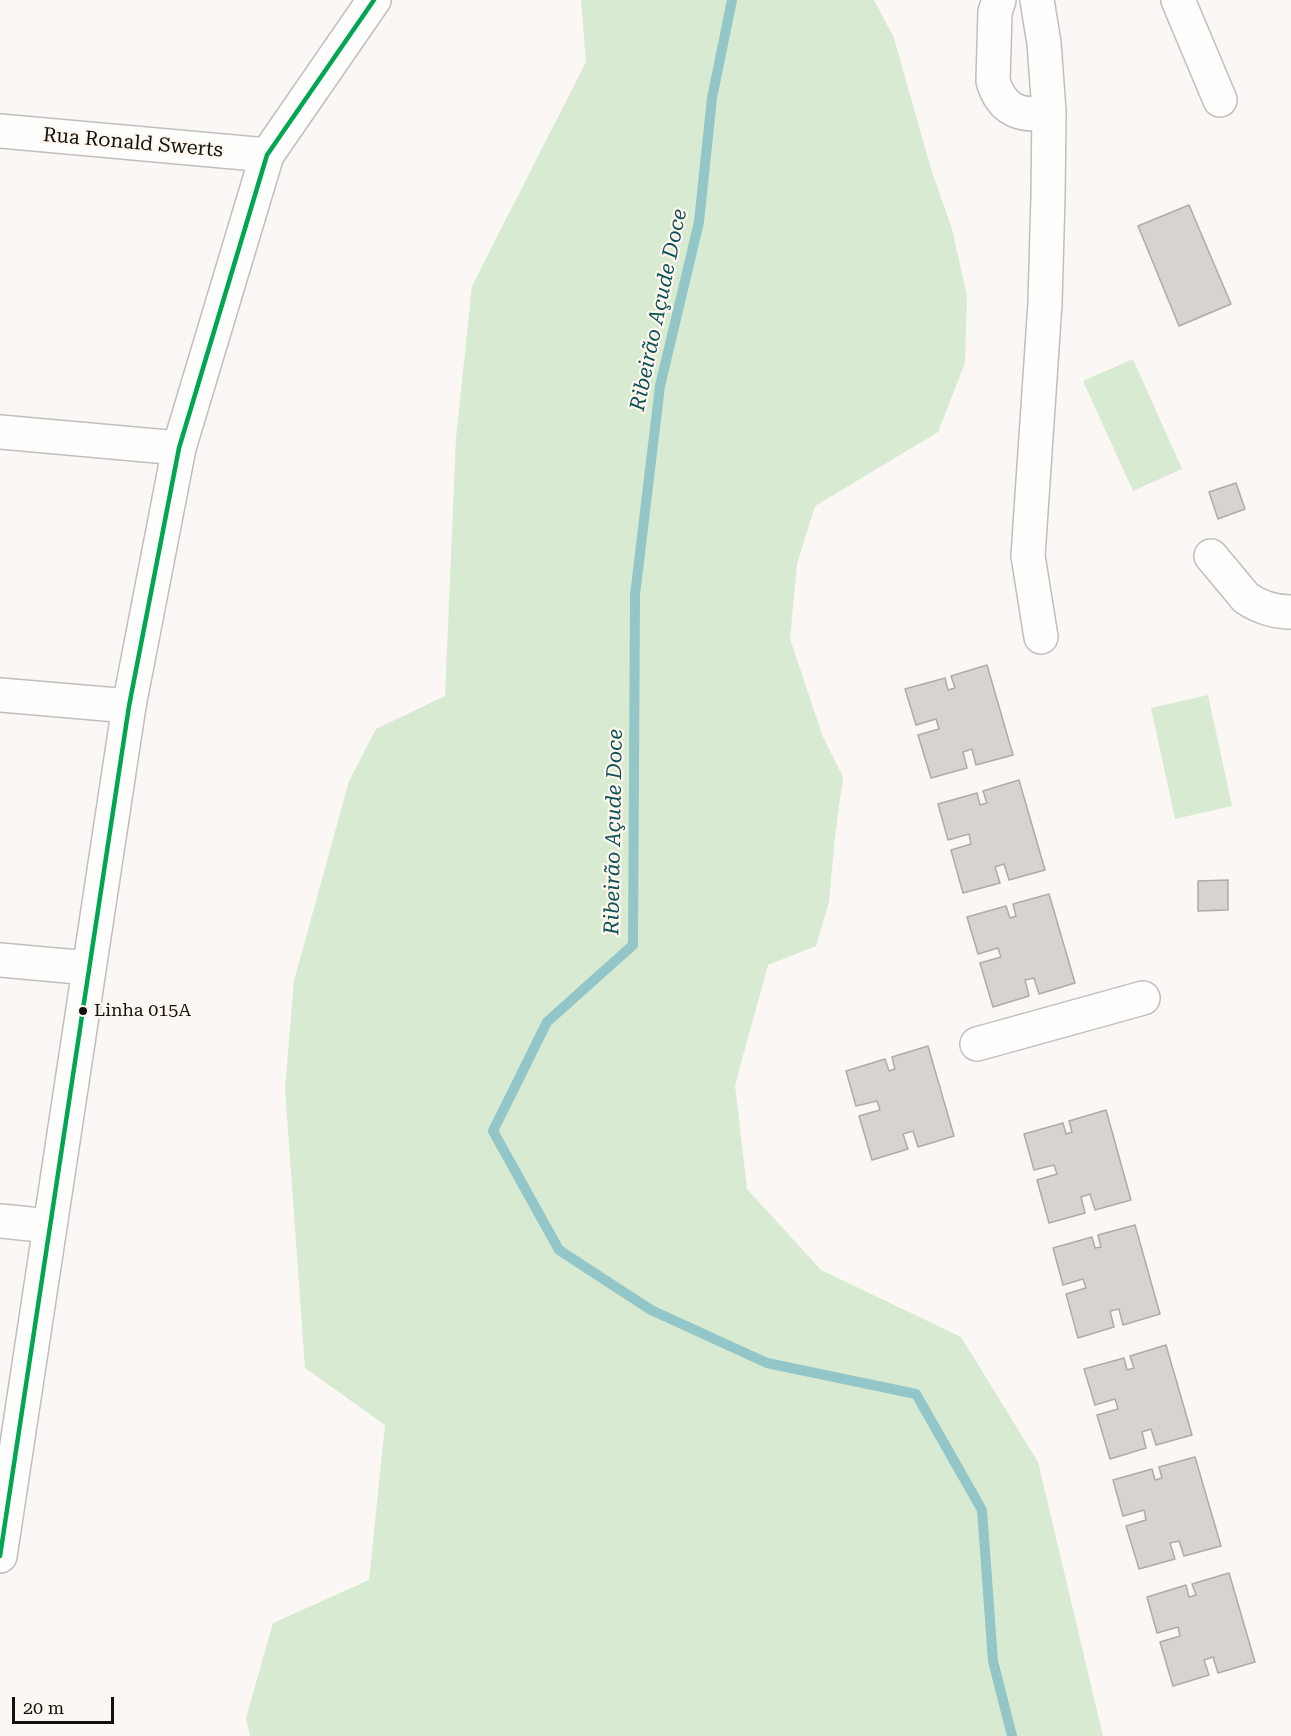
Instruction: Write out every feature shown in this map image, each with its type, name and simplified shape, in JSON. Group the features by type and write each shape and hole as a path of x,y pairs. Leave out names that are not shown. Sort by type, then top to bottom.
{"street":[{"path":"0,1556 4,1497 50,1226 129,706 179,448 267,155 374,0"},
{"path":"999,0 995,12 993,81 996,91 1002,101 1012,109 1024,114 1049,111"},
{"path":"1037,0 1044,43 1049,111 1048,196 1045,303 1028,556 1041,637"},
{"path":"1178,0 1220,100"},
{"name":"Rua Ronald Swerts","path":"0,131 267,155"},
{"path":"0,432 179,448"},
{"path":"1211,556 1253,603 1291,612"},
{"path":"0,695 129,706"},
{"path":"0,960 89,968"},
{"path":"977,1044 1143,998"},
{"path":"0,1221 50,1226"}],"green space":[{"path":"581,0 874,0 894,38 931,169 952,229 967,296 965,363 938,432 815,506 797,564 790,639 823,737 843,777 829,902 816,946 768,965 735,1085 747,1189 821,1270 961,1337 1038,1462 1103,1736 250,1736 246,1718 273,1623 369,1580 385,1425 305,1368 285,1089 294,981 349,781 376,729 445,696 456,438 472,286 586,62"},
{"path":"1133,359 1182,469 1133,491 1083,381"},
{"path":"1208,695 1232,806 1175,819 1151,708"}],"building":[{"path":"1189,205 1231,304 1179,326 1138,226"},
{"path":"1236,483 1245,509 1218,519 1209,492"},
{"path":"987,665 1013,755 976,765 972,749 963,752 967,768 931,778 918,735 939,729 936,719 916,725 905,689 945,678 948,690 955,688 951,676"},
{"path":"1019,780 1045,870 1009,880 1004,864 995,867 1000,883 963,893 951,850 971,844 969,834 948,840 938,804 977,793 980,805 987,803 983,791"},
{"path":"1228,880 1228,910 1198,911 1198,881"},
{"path":"1049,894 1075,983 1039,994 1034,978 1025,980 1029,996 993,1007 980,963 1001,957 998,948 978,954 967,917 1006,906 1010,918 1016,916 1013,904"},
{"path":"928,1046 954,1136 918,1147 913,1131 903,1134 908,1149 872,1160 859,1116 880,1110 877,1101 856,1106 846,1071 885,1059 889,1071 895,1069 892,1057"},
{"path":"1106,1110 1131,1200 1095,1210 1090,1194 1081,1197 1085,1213 1049,1223 1037,1180 1057,1174 1054,1165 1034,1170 1024,1134 1063,1123 1066,1134 1072,1132 1069,1121"},
{"path":"1135,1225 1160,1314 1123,1325 1119,1309 1110,1311 1114,1327 1078,1338 1066,1294 1086,1288 1083,1279 1063,1285 1053,1248 1092,1237 1095,1248 1101,1247 1098,1235"},
{"path":"1166,1345 1192,1435 1156,1445 1151,1429 1142,1432 1146,1448 1110,1459 1097,1415 1118,1409 1115,1399 1095,1405 1084,1369 1124,1358 1127,1370 1134,1368 1130,1356"},
{"path":"1195,1457 1221,1546 1184,1556 1179,1541 1170,1543 1175,1559 1139,1569 1126,1526 1146,1520 1144,1510 1123,1516 1113,1480 1152,1469 1155,1480 1162,1478 1159,1467"},
{"path":"1229,1573 1255,1662 1218,1673 1213,1657 1204,1660 1209,1675 1173,1686 1160,1642 1180,1636 1178,1627 1157,1633 1147,1597 1186,1585 1189,1597 1196,1595 1192,1584"}],"waterway":[{"name":"Ribeirão Açude Doce","path":"732,0 712,98 699,222 660,386 635,595 633,945 547,1022 493,1131 559,1250 651,1310 767,1363 916,1394 982,1510 993,1661 1012,1736"}],"transit line":[{"path":"0,1556 129,706 179,448 267,155 374,0"}],"place":[{"name":"Linha 015A","path":"83,1011"}]}
